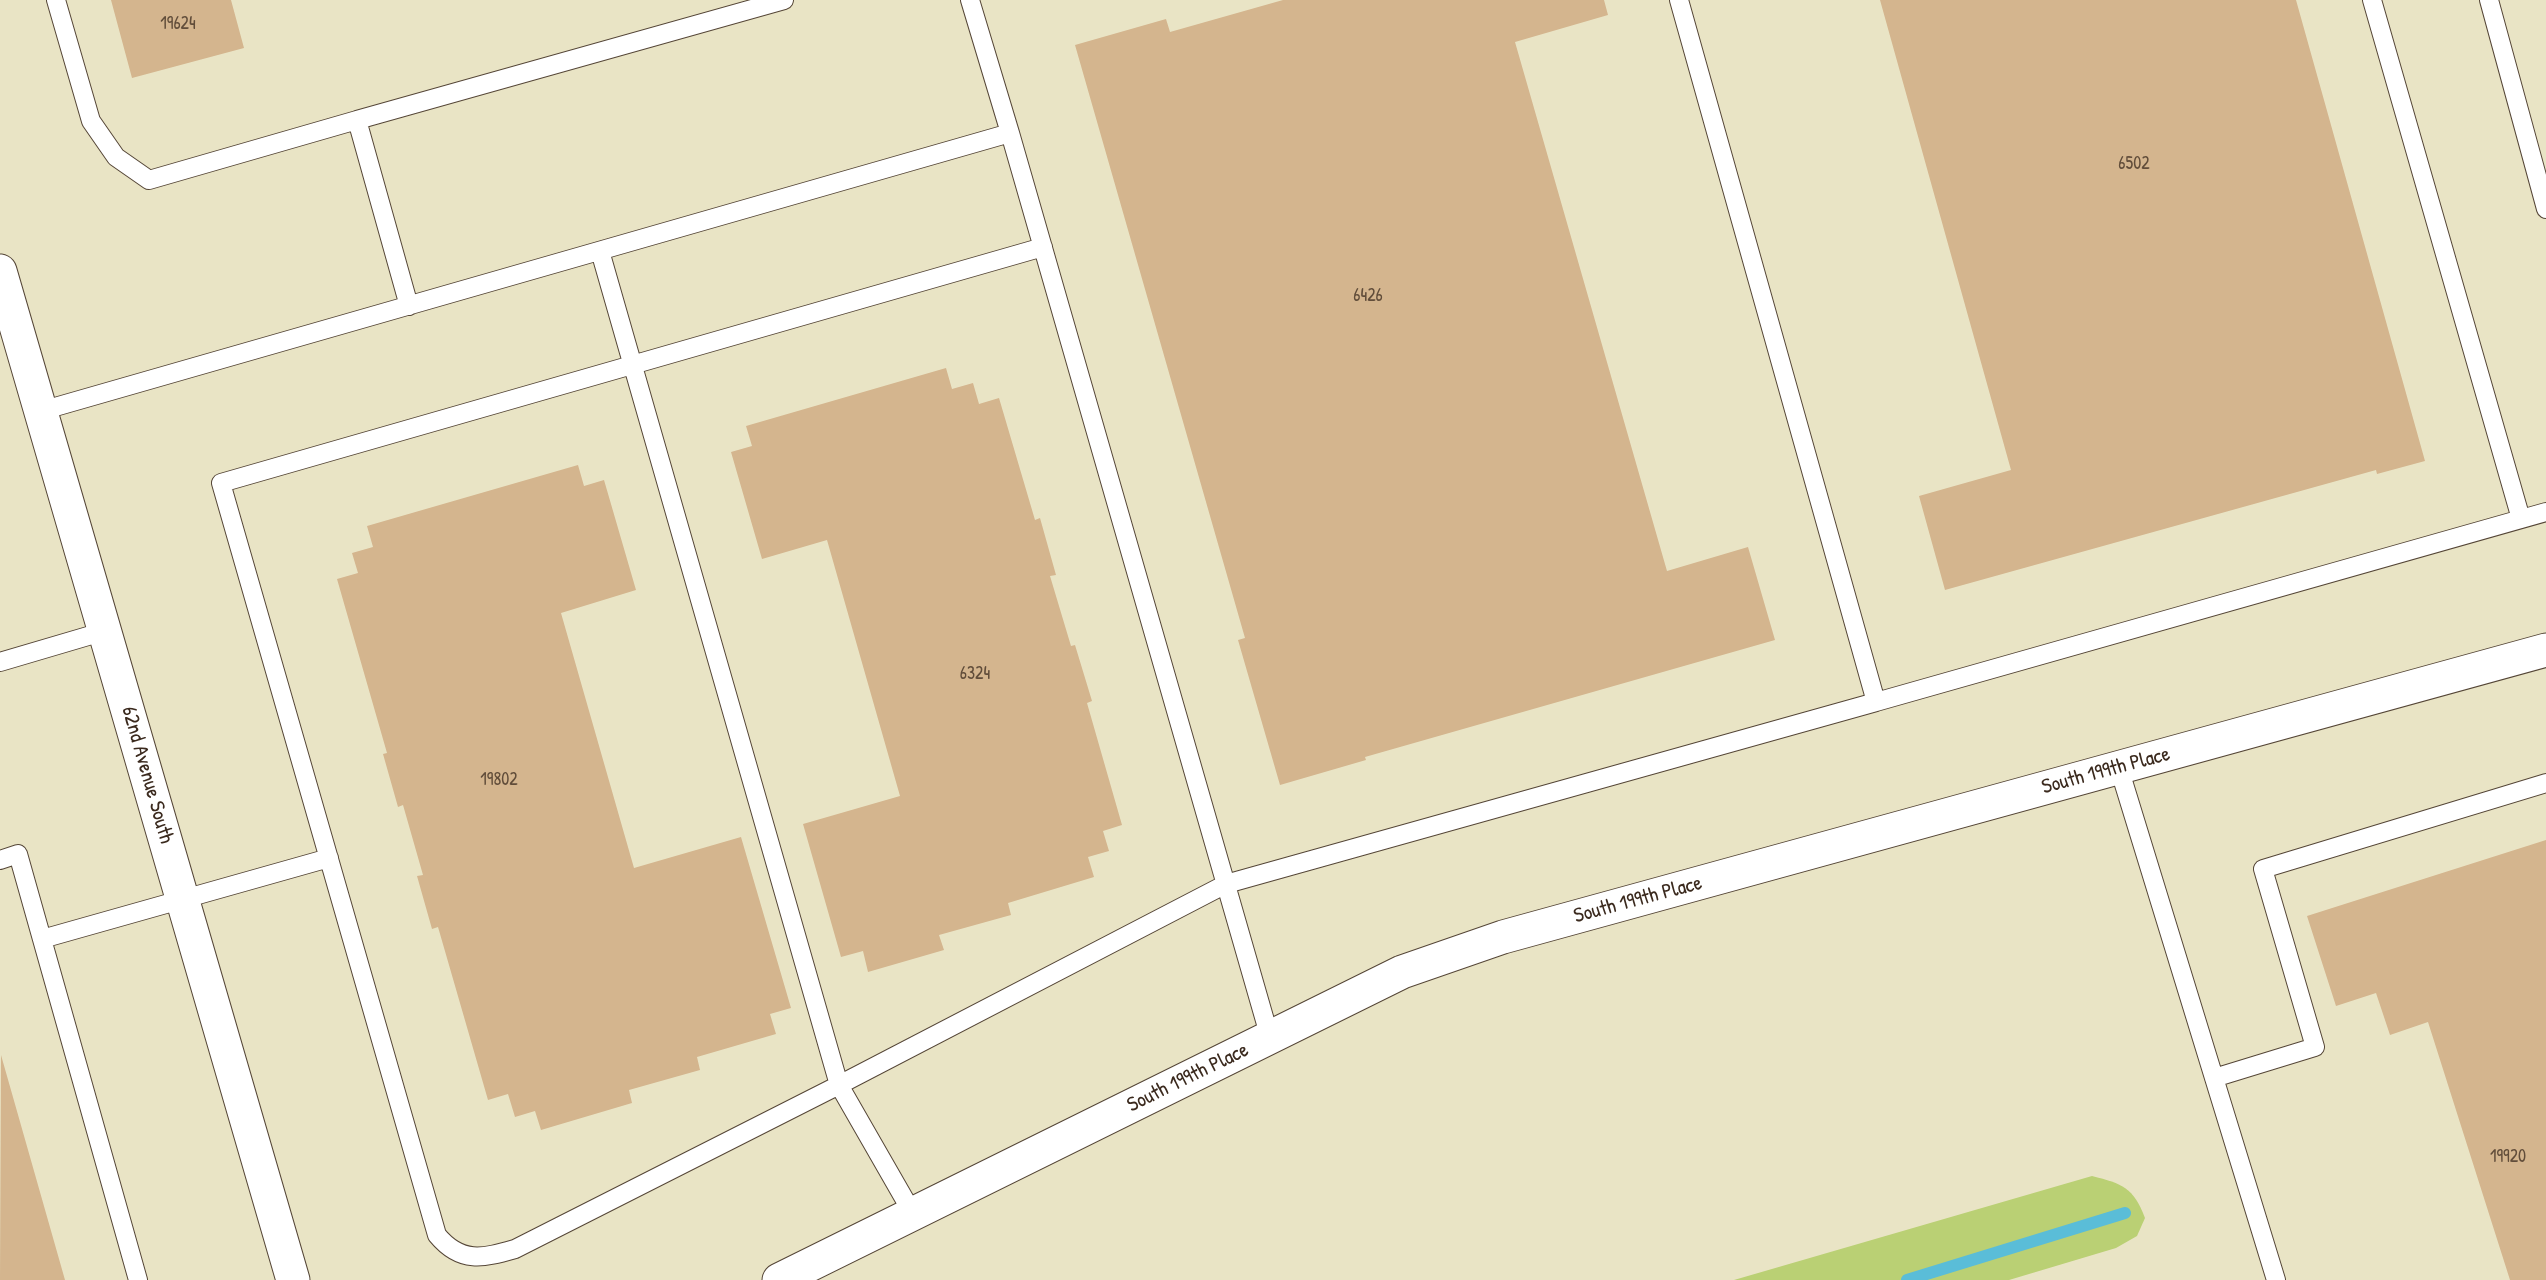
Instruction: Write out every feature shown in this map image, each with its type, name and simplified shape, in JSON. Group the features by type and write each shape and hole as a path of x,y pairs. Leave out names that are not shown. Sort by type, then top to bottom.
{"street":[{"name":"62nd Avenue South","path":"0,271 293,1280"},
{"name":"South 199th Place","path":"779,1280 1402,972 1503,937 2546,650"}],"lane":[{"path":"56,0 91,121 116,157 149,180 784,0"},
{"path":"970,0 1270,1038"},
{"path":"1678,0 1876,702"},
{"path":"2372,0 2521,519"},
{"path":"2489,0 2546,209"},
{"path":"357,120 410,306"},
{"path":"41,411 1010,133"},
{"path":"1043,247 222,483 437,1235 445,1245 466,1257 486,1257 515,1249 839,1085 1226,884 2546,512"},
{"path":"600,251 839,1085 913,1214"},
{"path":"0,662 105,631"},
{"path":"2119,768 2276,1280"},
{"path":"2214,1078 2315,1047 2263,869 2546,783"},
{"path":"0,860 18,854 138,1280"},
{"path":"42,939 329,858"}],"green space":[{"path":"2092,1176 2126,1188 2136,1199 2145,1218 2137,1236 2116,1248 2009,1280 1734,1280"}],"building":[{"path":"111,0 231,0 244,48 132,78"},
{"path":"1283,0 1604,0 1608,15 1515,42 1667,571 1748,547 1775,640 1365,757 1366,760 1280,785 1238,640 1245,638 1075,45 1166,19 1170,32"},
{"path":"1880,0 2296,0 2425,461 2377,474 2376,470 1945,590 1919,496 2011,470"},
{"path":"946,368 952,389 973,383 979,404 999,398 1035,520 1040,518 1056,575 1050,576 1071,646 1075,645 1092,701 1087,703 1122,825 1103,831 1109,851 1088,857 1094,877 1008,903 1011,915 939,935 944,950 868,972 863,951 841,957 803,824 900,796 827,540 762,559 731,452 752,446 746,426"},
{"path":"578,465 584,486 604,480 636,590 561,613 634,868 741,837 791,1008 770,1014 776,1034 697,1057 700,1070 629,1090 632,1103 541,1130 535,1111 515,1117 508,1094 488,1100 438,927 432,929 417,876 423,875 403,805 398,807 383,754 387,753 337,579 358,573 352,553 373,547 367,526"},
{"path":"2546,840 2546,1280 2510,1280 2428,1022 2390,1035 2376,993 2336,1006 2307,916"},
{"path":"1,1055 65,1280 0,1280"}],"waterway":[{"path":"1907,1280 2125,1213"}]}
